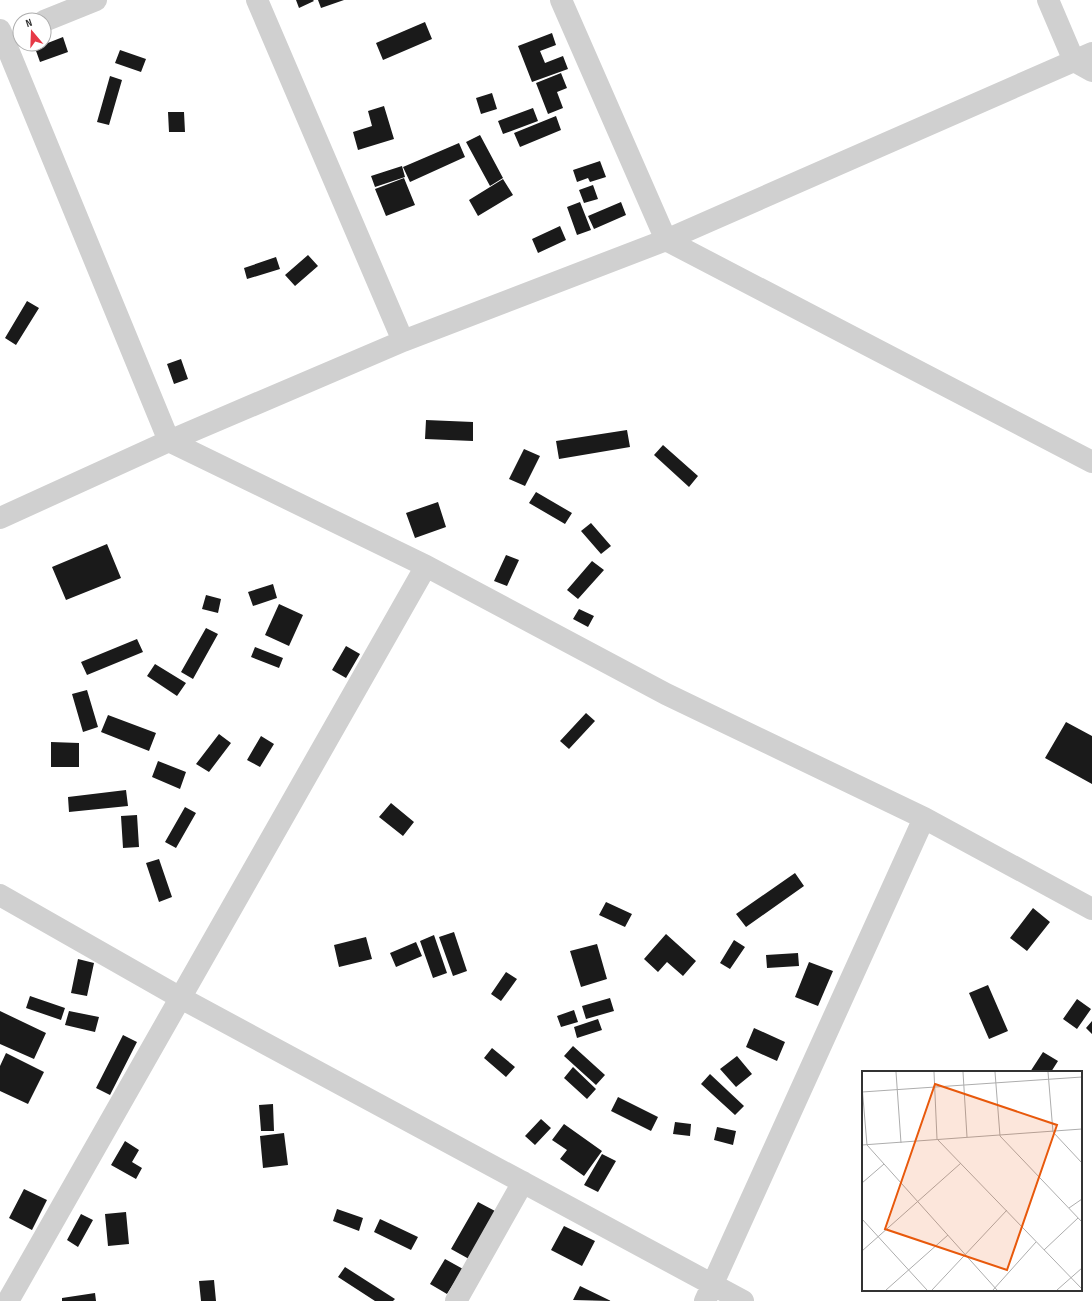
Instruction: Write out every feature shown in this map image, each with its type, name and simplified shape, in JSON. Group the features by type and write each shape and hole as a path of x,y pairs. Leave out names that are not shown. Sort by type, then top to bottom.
{"street":[{"path":"52,18 96,0"},
{"path":"257,0 403,341"},
{"path":"561,0 666,240 1092,462"},
{"path":"0,518 168,442 403,341 666,240 1086,62 1048,0"},
{"path":"6,34 168,442 426,566 666,694 924,818 1092,909"},
{"path":"8,1301 426,566"},
{"path":"709,1292 924,818"},
{"path":"0,895 180,997 523,1182 709,1292 743,1301"},
{"path":"456,1301 523,1182"}],"building":[{"path":"296,0 313,0 314,1 299,8"},
{"path":"318,0 344,0 321,8"},
{"path":"425,22 432,39 383,60 376,43"},
{"path":"552,33 556,45 540,51 545,63 563,56 568,69 532,82 518,46"},
{"path":"63,37 68,52 40,62 36,52 52,52 52,41"},
{"path":"120,50 146,59 141,72 115,63"},
{"path":"561,73 567,88 557,92 563,108 548,114 536,83"},
{"path":"110,76 122,80 109,125 97,122"},
{"path":"492,93 497,109 481,114 476,98"},
{"path":"384,106 394,139 358,150 353,132 372,126 368,111"},
{"path":"533,108 538,121 503,134 498,121"},
{"path":"168,112 184,112 185,132 169,132"},
{"path":"556,116 561,130 520,147 514,133"},
{"path":"480,135 503,178 490,186 466,142"},
{"path":"459,143 465,157 410,182 403,167"},
{"path":"600,161 606,177 590,182 588,178 577,182 573,170"},
{"path":"402,166 405,177 375,187 371,176"},
{"path":"404,178 415,205 386,216 375,189"},
{"path":"503,179 513,195 478,216 469,200"},
{"path":"593,185 598,199 584,203 579,190"},
{"path":"580,202 591,230 577,235 567,207"},
{"path":"621,202 626,215 594,229 588,216"},
{"path":"560,226 566,240 538,253 532,239"},
{"path":"308,255 318,266 295,286 285,275"},
{"path":"276,257 280,269 247,279 244,268"},
{"path":"27,301 39,308 16,345 5,338"},
{"path":"181,359 188,379 174,384 167,364"},
{"path":"426,420 473,422 473,441 425,439"},
{"path":"627,430 630,447 559,459 556,441"},
{"path":"663,445 698,476 689,487 654,455"},
{"path":"524,449 540,456 525,486 509,479"},
{"path":"536,492 572,513 565,524 529,503"},
{"path":"438,502 446,527 415,538 406,513"},
{"path":"591,523 611,546 601,554 581,531"},
{"path":"107,544 121,578 66,600 52,567"},
{"path":"506,555 519,560 507,586 494,581"},
{"path":"592,561 604,570 578,599 567,590"},
{"path":"273,584 277,598 253,606 248,592"},
{"path":"206,595 221,599 218,613 202,609"},
{"path":"279,604 303,615 289,646 265,635"},
{"path":"579,609 594,616 588,627 573,619"},
{"path":"206,628 218,634 193,679 181,672"},
{"path":"137,639 143,652 87,675 81,662"},
{"path":"346,646 360,654 346,678 332,670"},
{"path":"255,647 283,658 279,668 251,657"},
{"path":"155,664 186,683 177,696 147,676"},
{"path":"87,690 98,727 83,732 72,694"},
{"path":"586,713 595,721 569,749 560,741"},
{"path":"108,715 156,733 149,751 101,732"},
{"path":"1066,722 1092,736 1092,784 1045,758"},
{"path":"219,734 231,743 209,772 196,764"},
{"path":"261,736 274,744 260,767 247,760"},
{"path":"51,742 79,743 79,767 51,767"},
{"path":"158,761 186,772 180,789 152,777"},
{"path":"126,790 128,806 69,812 68,797"},
{"path":"391,803 414,822 403,836 379,817"},
{"path":"185,807 196,813 176,848 165,842"},
{"path":"137,815 139,847 123,848 121,816"},
{"path":"159,859 172,897 159,902 146,863"},
{"path":"795,873 804,886 746,927 736,914"},
{"path":"606,902 632,914 625,927 599,915"},
{"path":"1033,908 1050,922 1027,951 1010,938"},
{"path":"454,932 467,971 453,976 439,937"},
{"path":"666,934 696,961 683,976 667,962 658,972 644,959"},
{"path":"434,935 447,973 433,978 420,941"},
{"path":"366,937 372,959 339,967 334,945"},
{"path":"734,940 745,947 730,969 720,963"},
{"path":"416,942 422,956 396,967 390,953"},
{"path":"597,944 607,979 581,987 570,951"},
{"path":"798,953 799,966 767,968 766,955"},
{"path":"78,959 94,963 87,996 71,993"},
{"path":"809,962 833,971 818,1006 795,997"},
{"path":"506,972 517,979 501,1001 491,994"},
{"path":"988,985 1008,1031 989,1039 969,993"},
{"path":"30,996 65,1008 61,1020 26,1008"},
{"path":"610,998 614,1011 586,1019 582,1006"},
{"path":"1077,999 1091,1009 1077,1029 1063,1019"},
{"path":"574,1010 578,1022 561,1027 557,1016"},
{"path":"0,1011 46,1033 34,1059 0,1044"},
{"path":"69,1011 99,1017 95,1032 65,1025"},
{"path":"598,1019 602,1030 577,1038 574,1027"},
{"path":"1092,1021 1092,1034 1086,1028"},
{"path":"754,1028 785,1042 777,1061 746,1047"},
{"path":"123,1035 137,1042 110,1095 96,1088"},
{"path":"573,1046 605,1075 596,1085 564,1056"},
{"path":"492,1048 515,1067 506,1077 484,1058"},
{"path":"1043,1052 1058,1061 1052,1071 1031,1071"},
{"path":"6,1053 44,1072 28,1104 0,1091 0,1066"},
{"path":"737,1056 752,1074 736,1087 720,1069"},
{"path":"573,1067 596,1089 587,1099 564,1078"},
{"path":"710,1074 744,1106 735,1115 701,1084"},
{"path":"618,1097 658,1117 651,1131 611,1111"},
{"path":"273,1104 274,1131 261,1131 259,1105"},
{"path":"541,1119 551,1128 535,1145 525,1136"},
{"path":"675,1122 691,1124 690,1136 673,1134"},
{"path":"564,1124 602,1151 584,1176 560,1159 567,1150 552,1140"},
{"path":"717,1127 736,1131 733,1145 714,1140"},
{"path":"284,1133 288,1165 263,1168 260,1136"},
{"path":"125,1141 139,1150 132,1162 142,1168 136,1179 111,1165"},
{"path":"602,1154 616,1161 598,1192 584,1185"},
{"path":"24,1189 47,1200 32,1230 9,1218"},
{"path":"478,1202 495,1211 469,1259 451,1249"},
{"path":"337,1209 363,1218 359,1231 333,1221"},
{"path":"126,1212 129,1244 108,1246 105,1214"},
{"path":"81,1214 93,1220 78,1247 67,1240"},
{"path":"380,1219 418,1237 411,1250 374,1232"},
{"path":"564,1226 595,1241 582,1266 551,1250"},
{"path":"445,1259 463,1269 447,1294 430,1284"},
{"path":"345,1267 395,1299 393,1301 375,1301 338,1277"},
{"path":"214,1280 216,1301 201,1301 199,1281"},
{"path":"580,1286 611,1301 573,1300"},
{"path":"95,1293 96,1301 62,1301 62,1298"}]}
